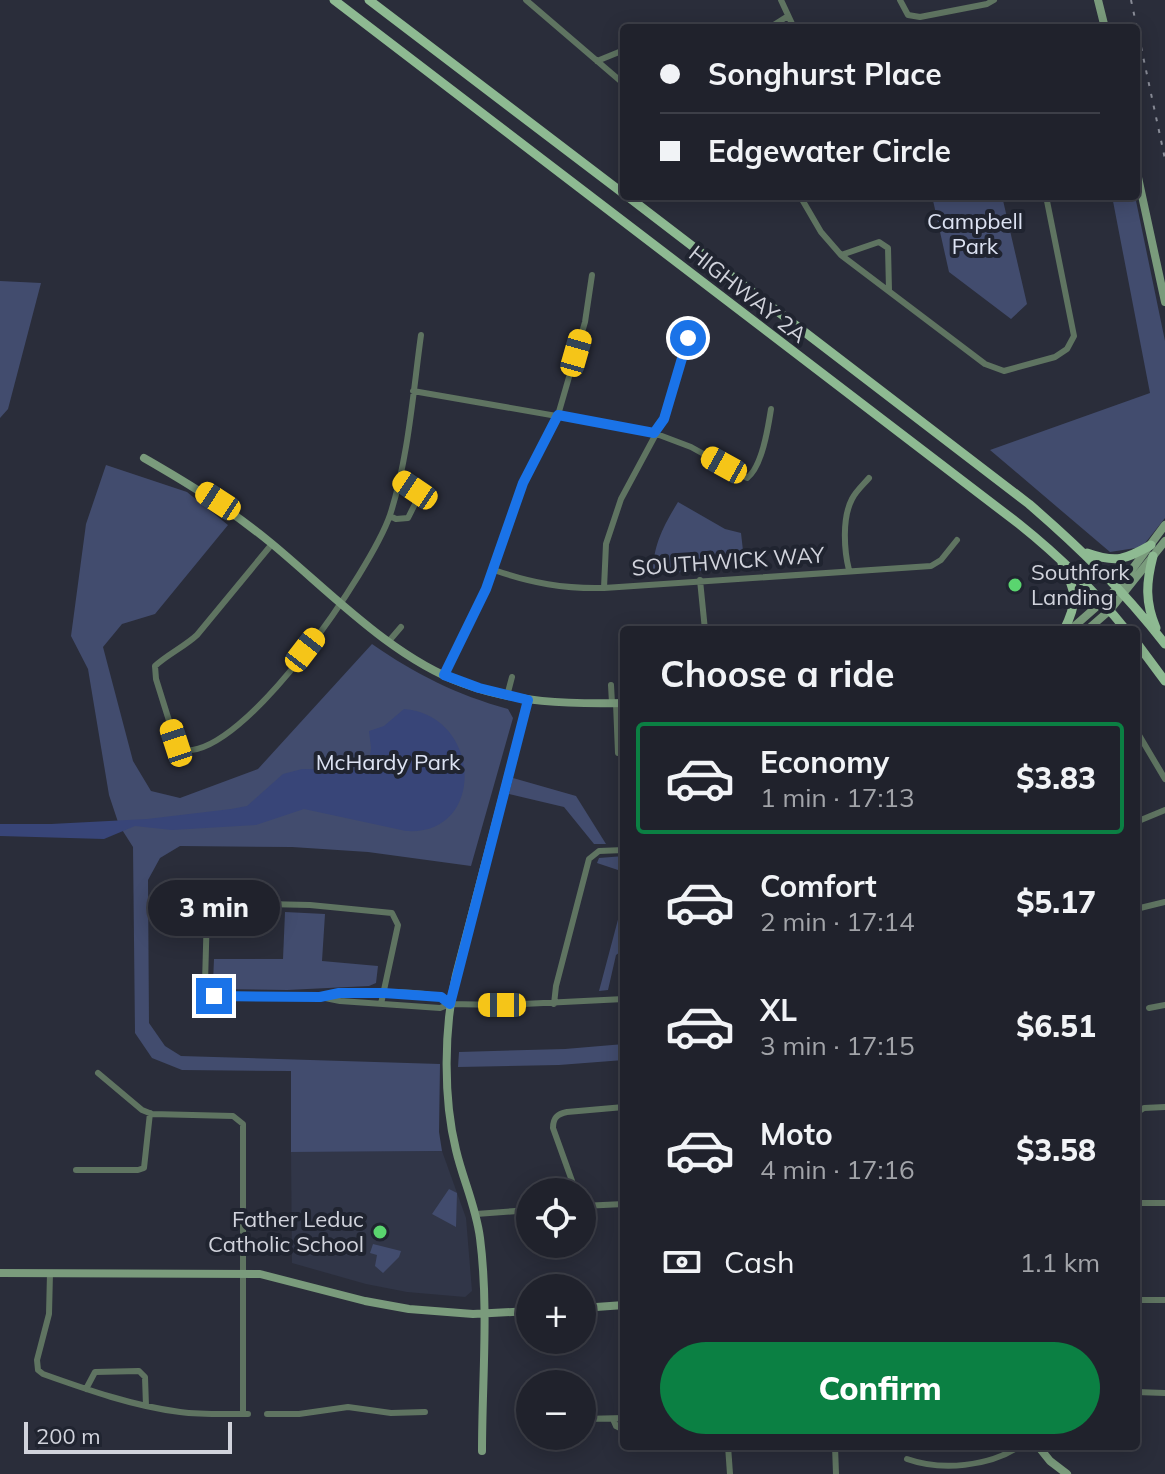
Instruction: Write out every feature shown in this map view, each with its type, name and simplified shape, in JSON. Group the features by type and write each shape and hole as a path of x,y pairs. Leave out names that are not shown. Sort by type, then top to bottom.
{"main road":[{"name":"HIGHWAY 2A","path":"334,0 1059,556 1123,626"},
{"name":"HIGHWAY 2A","path":"369,0 620,191"},
{"name":"HIGHWAY 2A","path":"632,200 1029,504 1122,590 1163,641"},
{"path":"1084,552 1116,560 1152,551 1146,598 1163,641"},
{"path":"1059,556 1075,596 1068,626"},
{"path":"1140,647 1165,681"}],"street":[{"path":"526,0 620,81"},
{"path":"781,0 792,24"},
{"path":"900,0 908,15 920,17 994,0"},
{"path":"1098,0 1104,24"},
{"path":"775,24 788,16"},
{"path":"597,61 620,52"},
{"path":"1140,186 1165,302"},
{"path":"802,200 821,232 841,255 985,364 1004,371 1055,357 1067,349 1074,336 1047,200"},
{"path":"841,255 879,242 888,248 889,290"},
{"path":"444,675 494,570 523,483 558,415 585,322 592,275"},
{"path":"272,544 197,635 184,648 155,666 156,679 179,748 186,751 199,748 225,735 248,718 343,603 369,559 390,516 400,480 421,335"},
{"path":"604,588 606,544 621,499 664,419 688,338"},
{"path":"413,391 654,433 691,447 747,478 752,475 762,448 771,409"},
{"path":"144,458 223,504 389,641 444,675 528,700 560,704 617,703"},
{"path":"849,570 847,515 852,499 869,478"},
{"path":"390,516 408,518 415,504 415,490 400,480"},
{"path":"1090,626 1152,551 1165,525"},
{"name":"SOUTHWICK WAY","path":"494,570 547,586 604,588 931,566 941,560 957,540"},
{"path":"1152,551 1165,541"},
{"path":"700,580 705,626"},
{"path":"1074,626 1107,606"},
{"path":"389,641 401,627"},
{"path":"507,696 512,677"},
{"path":"611,685 617,703 618,753"},
{"path":"482,1451 482,1263 476,1214 456,1151 451,1124 450,1004 528,700"},
{"path":"1140,737 1165,779"},
{"path":"1140,820 1165,810"},
{"path":"554,1004 589,859 599,851 620,850"},
{"path":"1140,908 1165,902"},
{"path":"381,1004 398,925 398,919 392,913 310,905 221,903 212,905 207,911 205,983 209,994 218,997 320,997 381,1004 440,1008 450,1004 554,1004 620,999"},
{"path":"320,997 339,993 384,993 441,997 450,1004"},
{"path":"1149,1008 1165,1005"},
{"path":"50,1273 49,1314 36,1365 43,1374 146,1406 193,1414 246,1414 243,1124 233,1116 160,1116 150,1113 98,1073"},
{"path":"571,1178 553,1128 554,1120 559,1113 620,1107"},
{"path":"1140,1110 1165,1107"},
{"path":"76,1170 144,1168 150,1113"},
{"path":"1140,1203 1165,1203"},
{"path":"596,1205 620,1204"},
{"path":"476,1214 516,1211"},
{"path":"0,1273 243,1273 286,1278 387,1306 431,1312 516,1312"},
{"path":"1140,1300 1165,1300"},
{"path":"596,1307 620,1305"},
{"path":"86,1389 95,1372 139,1371 145,1377 146,1406"},
{"path":"1140,1392 1165,1393"},
{"path":"267,1414 299,1414 348,1407 391,1413 425,1412"},
{"path":"596,1419 620,1418"},
{"path":"613,1419 620,1428"},
{"path":"728,1450 730,1474"},
{"path":"835,1450 836,1474"},
{"path":"907,1459 929,1464 976,1463 1002,1457 1013,1450"},
{"path":"1041,1450 1067,1474"}],"shaded area":[{"path":"404,709 430,716 449,731 460,752 465,774 462,796 451,815 432,827 406,831 304,809 256,825 172,830 135,826 104,839 0,836 0,824 147,819 247,806 283,774 302,769 358,770 369,762 369,731 384,726"},
{"name":"Father Leduc Catholic School","path":"442,1151 466,1218 472,1291 465,1297 407,1292 366,1284 292,1263 291,1152"}],"green space":[{"name":"Campbell Park","path":"933,200 1003,200 1027,304 1011,319 949,272"},
{"path":"1113,200 1136,200 1165,341 1165,518 1142,547 1110,552 990,450 1150,393"},
{"path":"0,281 41,283 8,409 0,418"},
{"name":"McHardy Park","path":"106,465 187,492 228,525 155,614 122,624 103,647 133,761 151,791 180,798 258,769 372,644 437,682 508,709 513,718 471,866 368,852 292,847 180,846 160,858 148,880 149,1023 165,1046 181,1056 440,1064 439,1132 442,1151 291,1152 291,1071 182,1070 152,1058 135,1033 133,847 119,825 109,795 88,669 71,636 86,524"},
{"path":"678,502 725,529 741,533 745,568 653,574 660,536"},
{"path":"513,778 576,796 606,844 594,844 564,807 509,794"},
{"path":"620,856 620,871 597,863 599,858"},
{"path":"285,912 325,914 322,961 378,966 376,983 369,986 287,990 217,989 213,983 214,959 283,959"},
{"path":"620,912 620,952 616,955 608,990 599,991"},
{"path":"620,1044 620,1060 458,1067 459,1052"},
{"path":"449,1189 457,1193 456,1227 432,1214"},
{"path":"373,1244 401,1251 383,1273 375,1266 377,1255 370,1253"}],"railway":[{"path":"1131,0 1136,24"},
{"path":"1140,42 1165,159"}],"place":[{"name":"Southfork Landing","path":"1015,585"},
{"name":"Father Leduc Catholic School","path":"380,1232"}],"route":[{"path":"214,996 320,997 339,993 384,993 441,997 450,1004 528,700 461,683 444,675 494,570 523,483 558,415 654,433 664,419 688,338"}]}
